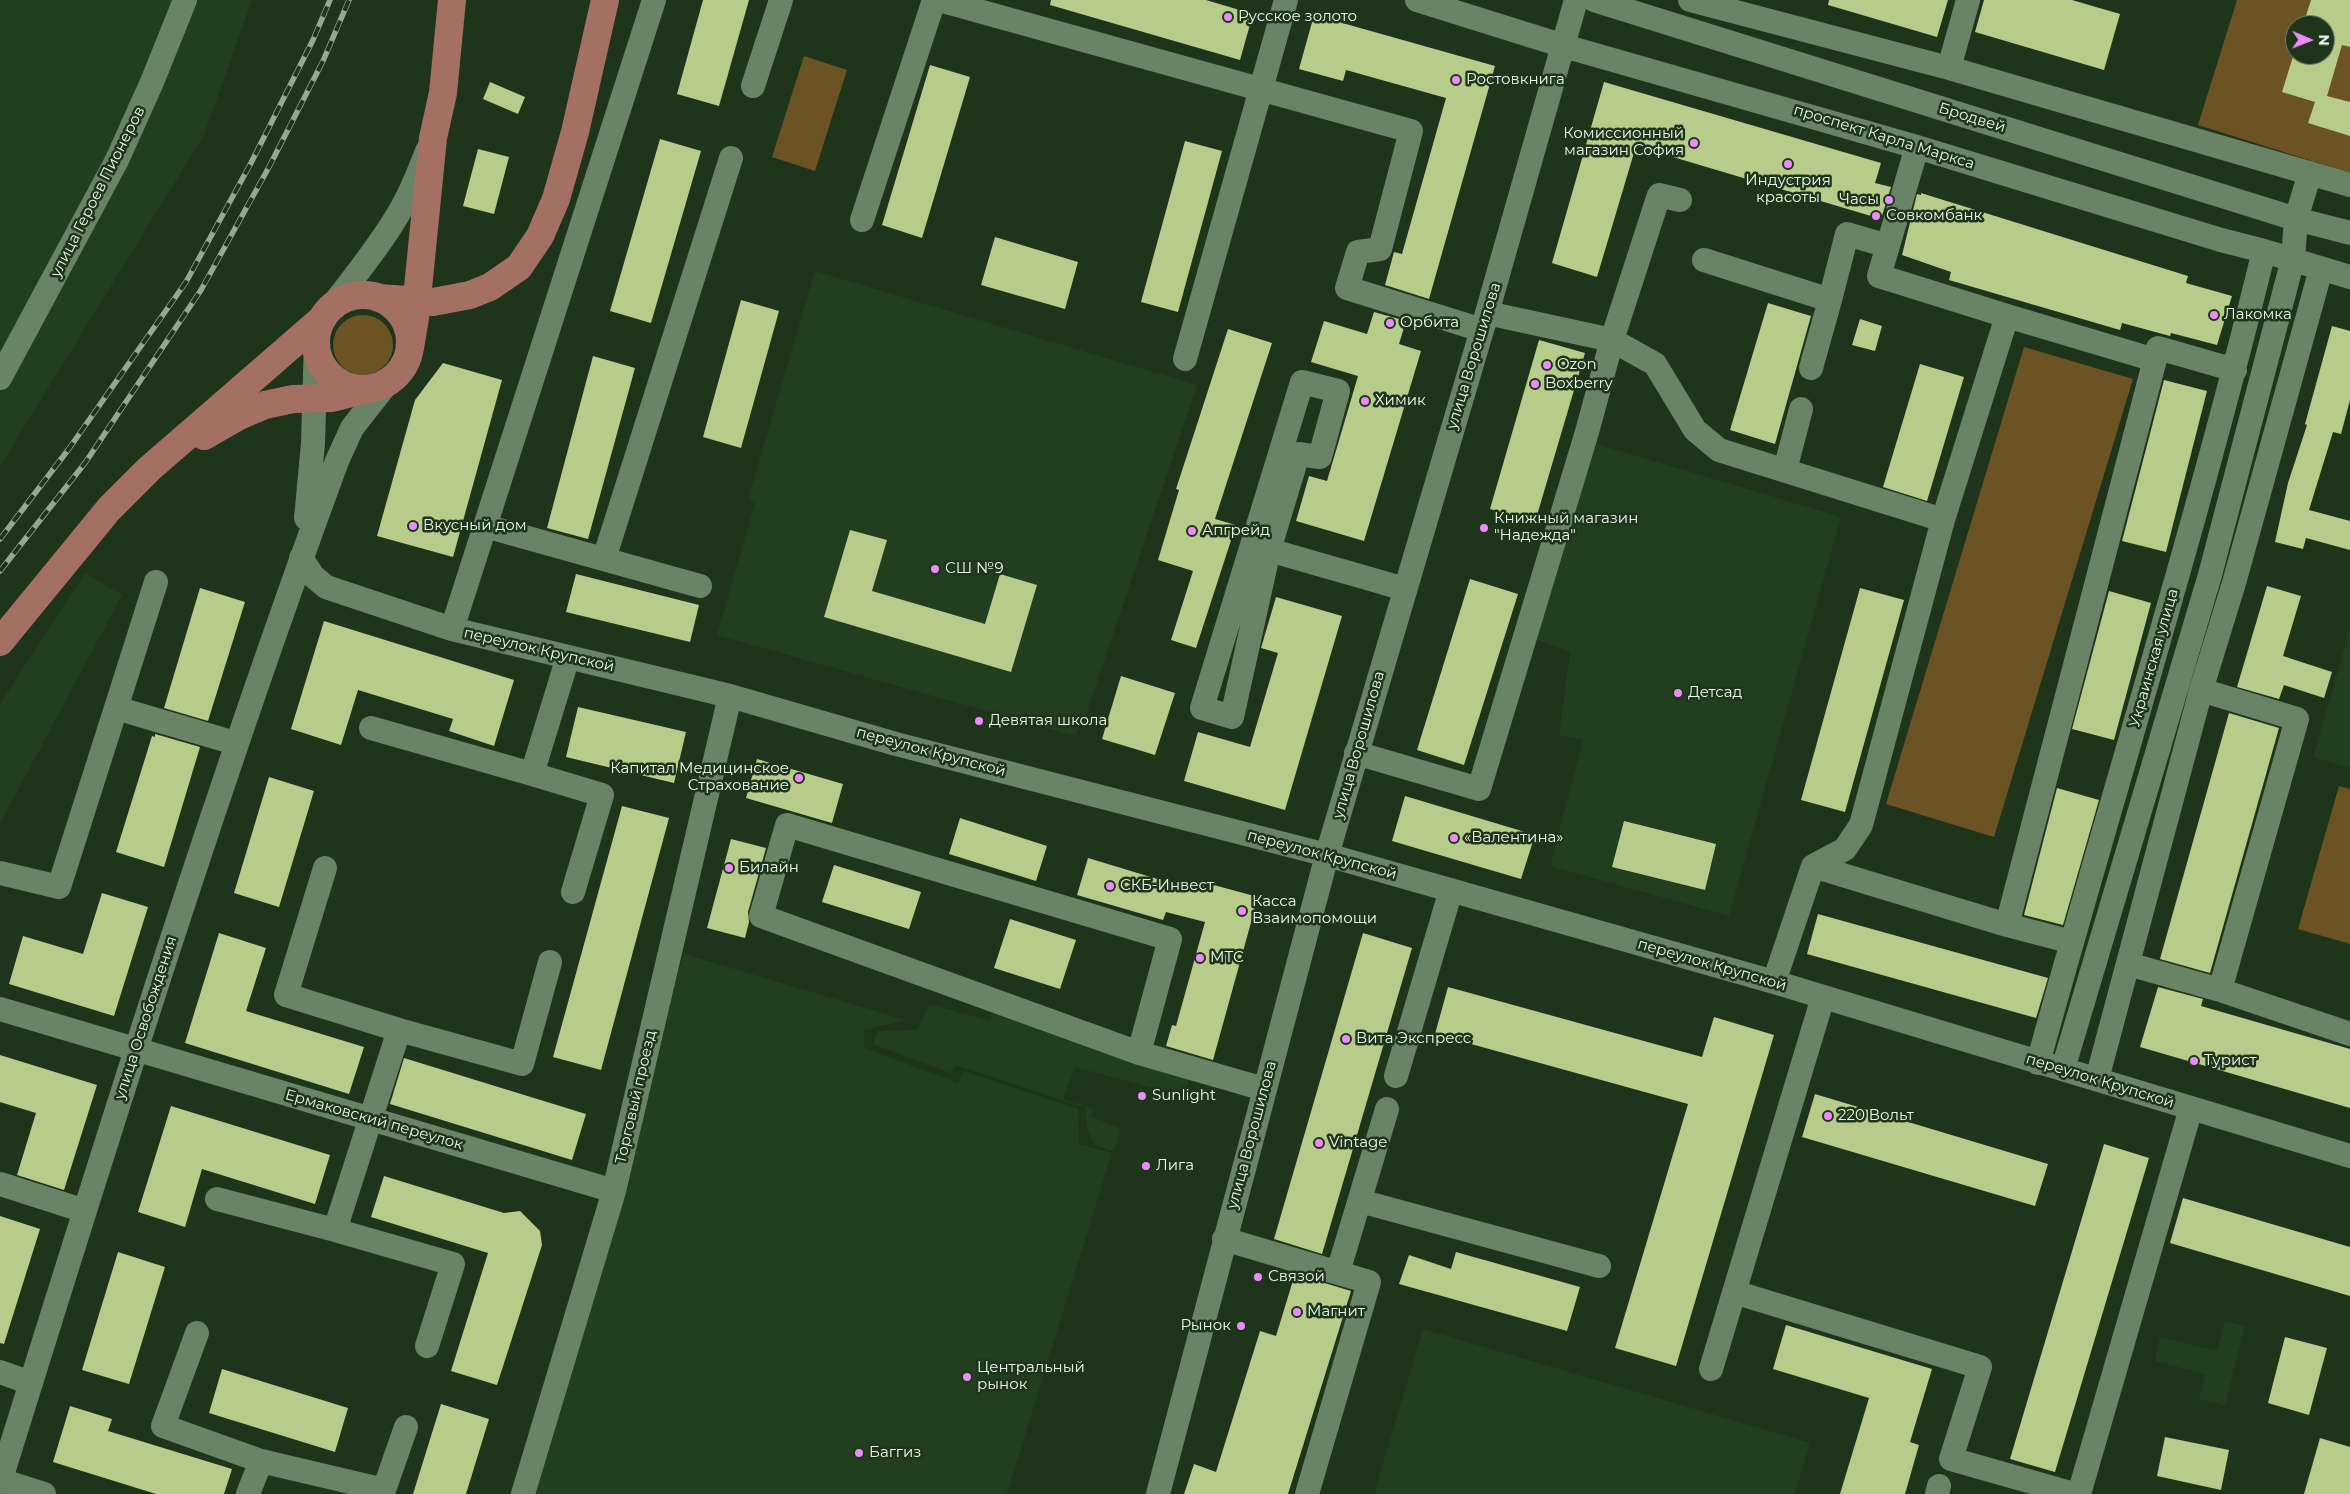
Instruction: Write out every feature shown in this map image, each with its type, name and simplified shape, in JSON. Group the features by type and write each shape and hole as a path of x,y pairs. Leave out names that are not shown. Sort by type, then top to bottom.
{"main road":[{"path":"149,469 237,417 265,405 313,398 332,398 377,386 403,367 410,348 432,138 443,93 452,0"},
{"path":"0,642 109,509 149,469 323,322 344,299 352,296 370,296 433,302 470,295 490,287 519,267 540,236 556,199 575,132 605,0"},
{"path":"379,298 388,303 403,318 407,327 410,348"},
{"path":"323,322 321,363 331,376 345,386 377,386"}],"street":[{"name":"улица Героев Пионеров","path":"0,378 117,160 152,82 185,0"},
{"path":"452,629 654,0"},
{"path":"753,86 781,0"},
{"path":"862,220 934,0"},
{"path":"939,0 1411,131 1380,249 1358,252 1347,288 1485,322 1612,340 1655,364 1695,430 1719,450 1943,520"},
{"path":"1185,359 1286,0"},
{"name":"проспект Карла Маркса","path":"1417,0 1564,46 1918,146 2350,278"},
{"name":"улица Ворошилова","path":"1158,1494 1327,855 1485,322 1576,0"},
{"name":"Бродвей","path":"1594,0 2296,219 2350,233"},
{"path":"1690,0 1949,68 2350,185"},
{"path":"1949,68 1968,0"},
{"path":"301,558 313,443 313,398 323,322 399,213 412,190 432,138"},
{"path":"1918,146 1879,276 2155,360"},
{"path":"604,559 731,158"},
{"path":"2063,1069 2210,575 2294,260 2296,219 2310,174"},
{"path":"1356,753 1479,789 1587,432 1612,340 1659,195 1680,200"},
{"path":"1811,368 1847,234 1888,246"},
{"name":"Украинская улица","path":"2038,1063 2235,370 2264,251"},
{"path":"1704,260 1830,300"},
{"path":"2097,1079 2201,690 2234,583 2322,269"},
{"path":"1774,982 1813,866 1845,849 1861,825 1943,520 2007,316"},
{"path":"2007,925 2158,348 2235,370"},
{"path":"1302,382 1338,391 1320,457 1298,454 1269,550 1232,717 1202,708 1302,382"},
{"path":"301,558 337,461 350,433 377,386"},
{"path":"1785,470 1801,409"},
{"path":"485,526 700,586"},
{"path":"1269,550 1405,589"},
{"name":"переулок Крупской","path":"301,558 312,576 326,587 452,629 730,696 896,744 1327,855 1774,982 2350,1156"},
{"name":"улица Освобождения","path":"0,1481 135,1050 235,743 301,558"},
{"path":"2180,567 2234,583"},
{"path":"0,873 59,887 156,582"},
{"path":"532,774 568,657"},
{"path":"2201,690 2297,720 2220,990"},
{"name":"Торговый проезд","path":"523,1494 614,1191 730,696"},
{"path":"116,708 235,743"},
{"path":"371,728 602,794 573,892"},
{"path":"1139,1054 1170,938 787,826 761,916 1139,1054 1264,1089"},
{"path":"1813,866 2007,925 2072,942"},
{"path":"325,868 286,995 399,1030 522,1064 550,962"},
{"path":"1396,1076 1450,890"},
{"path":"2128,964 2220,990 2350,1034"},
{"path":"1711,1368 1823,997"},
{"name":"Ермаковский переулок","path":"0,1009 614,1191"},
{"path":"335,1230 399,1030"},
{"path":"1338,1272 1387,1108"},
{"path":"2079,1494 2191,1108"},
{"path":"0,1184 85,1211"},
{"path":"217,1200 335,1230 453,1264 427,1346"},
{"path":"1360,1201 1599,1266"},
{"path":"1224,1239 1369,1282 1308,1494"},
{"path":"1734,1292 1980,1367 1951,1459 2074,1494"},
{"path":"197,1333 163,1426 261,1461 384,1490 406,1427"},
{"path":"0,1372 31,1383"},
{"path":"248,1494 261,1461"},
{"path":"0,1481 44,1494"}],"shaded area":[{"path":"0,0 252,0 204,135 0,466"},
{"path":"2237,0 2350,0 2350,173 2198,125"},
{"path":"804,56 847,70 815,171 772,157"},
{"name":"СШ №9","path":"815,271 1197,385 1084,721 1075,736 717,635 755,503 748,499"},
{"path":"357,315 369,315 380,320 388,328 393,339 391,357 380,370 369,375 357,375 346,370 338,362 333,351 333,339 338,328 346,320"},
{"path":"2024,347 2133,379 1994,837 1886,804"},
{"name":"Детсад","path":"1590,442 1841,517 1729,916 1550,866 1583,740 1559,735 1570,652 1531,638"},
{"path":"85,573 122,595 0,824 0,704"},
{"path":"2350,629 2350,768 2313,757"},
{"path":"2339,786 2350,789 2350,944 2298,929"},
{"path":"684,954 906,1020 864,1030 864,1048 958,1083 964,1071 1078,1109 1079,1144 1112,1153 1007,1494 523,1494"},
{"path":"929,1004 990,1021 993,1013 1038,1023 1038,1030 1189,1077 1185,1097 1075,1067 1063,1099 1094,1109 1091,1117 1121,1128 1114,1151 1096,1146 1087,1130 1086,1108 956,1065 951,1073 873,1044 878,1031 917,1030"},
{"path":"2225,1321 2245,1326 2225,1406 2199,1399 2205,1374 2155,1361 2160,1337 2217,1351"},
{"path":"1423,1329 1810,1443 1795,1494 1374,1494"}],"building":[{"path":"703,0 749,0 719,106 677,94"},
{"path":"1051,0 1206,0 1253,14 1240,60 1050,5"},
{"path":"1829,0 1948,0 1937,37 1828,5"},
{"path":"1984,0 2072,0 2120,14 2104,70 1975,32"},
{"path":"2311,0 2350,0 2350,47 2342,45 2327,96 2350,102 2350,136 2308,123 2315,102 2282,92 2290,65 2335,65 2335,15 2306,15"},
{"path":"1314,15 1495,66 1429,299 1385,285 1394,252 1402,254 1446,98 1346,70 1343,81 1299,69"},
{"path":"930,65 970,77 922,238 882,225"},
{"path":"490,82 525,97 518,114 483,99"},
{"path":"1604,82 1881,163 1875,183 1891,187 1881,219 1636,146 1597,277 1552,263"},
{"path":"660,139 701,151 651,323 610,311"},
{"path":"1185,141 1222,151 1178,312 1141,302"},
{"path":"478,149 509,157 494,214 463,206"},
{"path":"1921,193 2188,276 2186,283 2232,296 2217,345 2171,333 2170,336 2122,323 2120,330 1949,280 1951,272 1902,255 1917,194 1921,195"},
{"path":"995,237 1078,262 1065,309 981,285"},
{"path":"741,300 779,311 741,448 703,437"},
{"path":"1768,303 1811,316 1775,444 1730,430"},
{"path":"1374,312 1406,321 1399,344 1421,351 1364,541 1296,521 1309,476 1327,481 1358,376 1311,362 1324,321 1367,334"},
{"path":"1860,319 1882,326 1875,351 1852,345"},
{"path":"2332,326 2350,331 2350,400 2341,434 2333,432 2309,510 2350,521 2350,550 2306,538 2303,549 2275,542 2288,483 2307,425 2305,424"},
{"path":"1228,329 1272,343 1215,519 1236,525 1196,648 1171,640 1193,571 1158,560 1179,490 1176,489"},
{"path":"1539,340 1585,353 1535,522 1490,509"},
{"path":"593,356 635,368 588,539 547,528"},
{"path":"443,363 502,380 453,557 377,536 415,400"},
{"path":"1920,364 1964,377 1927,501 1883,487"},
{"path":"2164,380 2207,391 2166,552 2122,541"},
{"path":"850,530 887,540 872,591 985,624 1000,574 1037,585 1011,672 824,617"},
{"path":"576,574 699,605 690,642 566,612"},
{"path":"1470,579 1518,594 1464,765 1417,750"},
{"path":"2267,586 2301,596 2283,656 2332,672 2324,698 2284,685 2279,699 2237,687"},
{"path":"200,588 245,602 208,721 164,708"},
{"path":"1860,588 1904,600 1845,812 1801,800"},
{"path":"2109,591 2151,603 2114,740 2072,729"},
{"path":"1276,597 1342,616 1285,810 1184,781 1198,732 1250,747 1278,653 1261,648"},
{"path":"324,621 514,680 494,746 449,731 453,719 358,690 341,745 291,729"},
{"path":"1121,676 1175,693 1155,755 1102,739"},
{"path":"578,707 686,732 674,783 566,757"},
{"path":"2229,713 2279,728 2210,973 2160,959"},
{"path":"155,734 200,747 164,867 116,852 152,736 155,737"},
{"path":"757,759 843,784 832,823 746,798"},
{"path":"269,777 314,791 279,907 234,893"},
{"path":"2057,788 2099,800 2063,925 2024,915"},
{"path":"1405,796 1535,835 1521,879 1392,841"},
{"path":"622,806 669,818 601,1070 553,1057"},
{"path":"960,818 1047,846 1036,881 949,854"},
{"path":"1624,821 1716,844 1705,890 1612,867"},
{"path":"731,839 766,848 748,912 749,922 745,938 707,928"},
{"path":"1088,858 1197,891 1199,881 1258,897 1213,1060 1166,1046 1172,1025 1176,1026 1205,922 1166,912 1163,920 1077,895"},
{"path":"834,865 921,892 909,929 822,902"},
{"path":"102,893 148,907 114,1016 9,984 23,936 83,954"},
{"path":"1818,914 2048,978 2036,1018 1807,954"},
{"path":"1010,919 1076,940 1060,989 994,968"},
{"path":"219,933 266,948 246,1011 364,1047 349,1094 185,1043"},
{"path":"1363,933 1412,948 1322,1254 1274,1239"},
{"path":"1448,987 1702,1057 1714,1017 1774,1035 1676,1366 1615,1348 1688,1104 1435,1034"},
{"path":"2158,987 2203,999 2201,1006 2350,1049 2350,1108 2140,1047"},
{"path":"0,1055 97,1085 64,1190 17,1175 36,1113 0,1102"},
{"path":"404,1058 586,1114 572,1160 390,1104"},
{"path":"1815,1094 2048,1164 2035,1206 1802,1137"},
{"path":"171,1106 330,1155 315,1204 202,1169 185,1227 138,1212"},
{"path":"2104,1144 2149,1158 2055,1472 2010,1459"},
{"path":"384,1176 504,1213 520,1211 540,1231 542,1245 497,1385 451,1371 488,1253 371,1217"},
{"path":"2183,1198 2350,1247 2350,1296 2170,1243"},
{"path":"0,1216 40,1229 4,1344 0,1343"},
{"path":"118,1252 165,1267 129,1384 82,1370"},
{"path":"1456,1252 1580,1287 1567,1331 1399,1284 1409,1255 1451,1269"},
{"path":"1295,1274 1351,1291 1288,1494 1184,1494 1194,1464 1216,1472 1260,1331 1276,1336"},
{"path":"1786,1325 1932,1369 1910,1442 1919,1445 1905,1494 1840,1494 1869,1398 1773,1369"},
{"path":"2285,1337 2327,1348 2309,1415 2268,1403"},
{"path":"222,1369 348,1408 335,1452 209,1413"},
{"path":"441,1404 489,1419 466,1494 413,1494"},
{"path":"70,1406 112,1419 108,1431 232,1469 224,1494 156,1494 53,1462"},
{"path":"2165,1437 2229,1450 2221,1490 2157,1476"},
{"path":"2320,1438 2350,1447 2350,1494 2304,1494"}],"railway":[{"path":"0,539 68,450 186,282 251,163 313,40 330,0"},
{"path":"0,571 85,463 201,290 269,167 323,61 349,0"}],"place":[{"name":"Русское золото","path":"1228,17"},
{"name":"Ростовкнига","path":"1456,80"},
{"name":"Комиссионный магазин София","path":"1694,143"},
{"name":"Индустрия красоты","path":"1788,164"},
{"name":"Часы","path":"1889,200"},
{"name":"Совкомбанк","path":"1876,216"},
{"name":"Лакомка","path":"2214,315"},
{"name":"Орбита","path":"1390,323"},
{"name":"Ozon","path":"1547,365"},
{"name":"Boxberry","path":"1535,384"},
{"name":"Химик","path":"1365,401"},
{"name":"Вкусный дом","path":"413,526"},
{"name":"Книжный магазин \"Надежда\"","path":"1484,528"},
{"name":"Апгрейд","path":"1192,531"},
{"name":"СШ №9","path":"935,569"},
{"name":"Детсад","path":"1678,693"},
{"name":"Девятая школа","path":"979,721"},
{"name":"Капитал Медицинское Страхование","path":"799,778"},
{"name":"«Валентина»","path":"1454,838"},
{"name":"Билайн","path":"729,868"},
{"name":"СКБ-Инвест","path":"1110,886"},
{"name":"Касса Взаимопомощи","path":"1242,911"},
{"name":"МТС","path":"1200,958"},
{"name":"Вита Экспресс","path":"1346,1039"},
{"name":"Турист","path":"2194,1061"},
{"name":"Sunlight","path":"1142,1096"},
{"name":"220 Вольт","path":"1828,1116"},
{"name":"Vintage","path":"1319,1143"},
{"name":"Лига","path":"1146,1166"},
{"name":"Связой","path":"1258,1277"},
{"name":"Магнит","path":"1297,1312"},
{"name":"Рынок","path":"1241,1326"},
{"name":"Центральный рынок","path":"967,1377"},
{"name":"Баггиз","path":"859,1453"}]}
